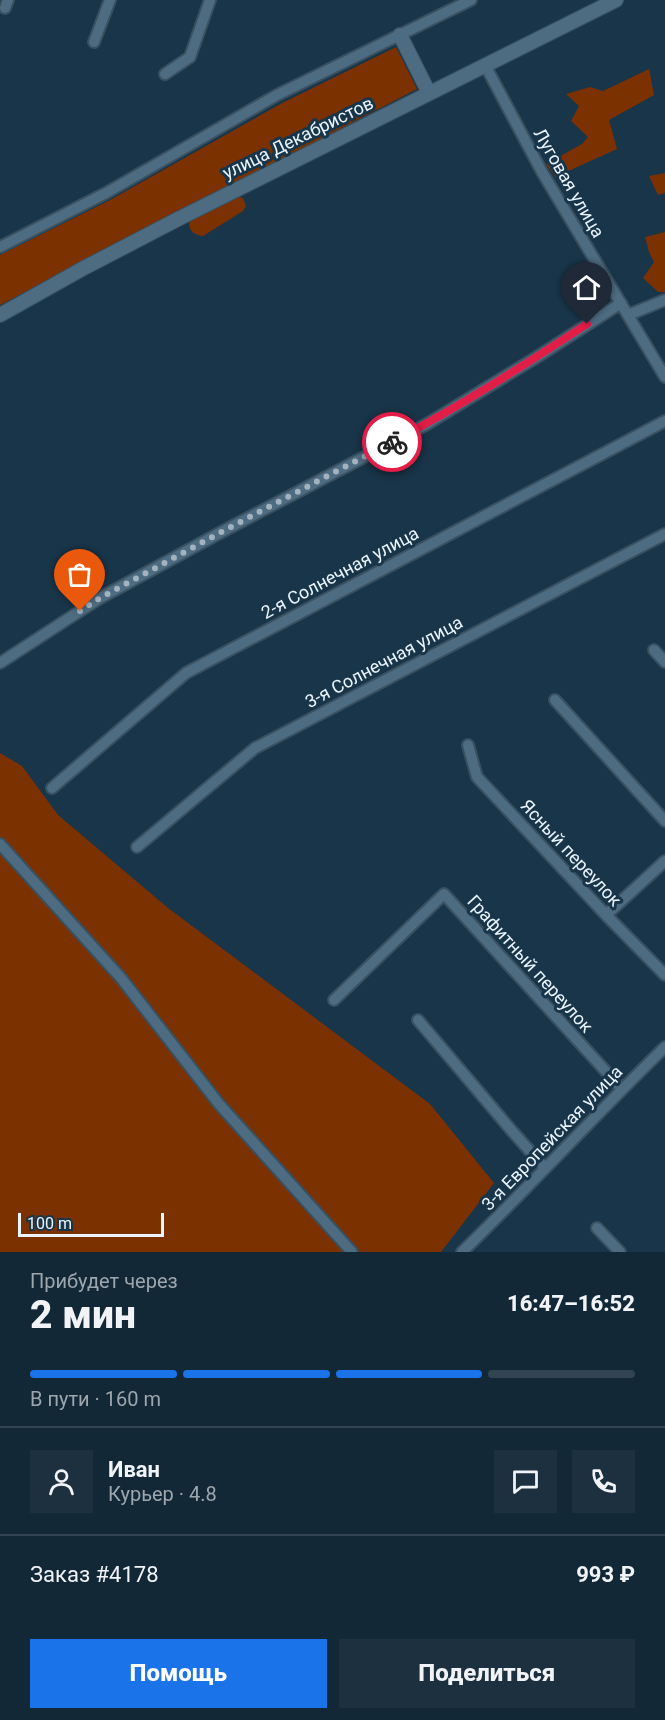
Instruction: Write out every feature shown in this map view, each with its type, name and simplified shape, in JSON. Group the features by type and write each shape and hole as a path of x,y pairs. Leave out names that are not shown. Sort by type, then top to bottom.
{"street":[{"path":"94,42 110,0"},
{"path":"165,74 190,57 210,0"},
{"path":"0,247 106,193 277,95 400,35 450,4 471,0"},
{"name":"улица Декабристов","path":"0,315 178,219 616,0"},
{"path":"400,35 429,93"},
{"name":"Луговая улица","path":"485,65 542,172 665,377"},
{"path":"628,315 665,300"},
{"path":"0,663 100,598 427,424 621,303"},
{"name":"2-я Солнечная улица","path":"52,788 186,673 665,420"},
{"name":"3-я Солнечная улица","path":"137,847 255,748 665,534"},
{"path":"654,650 665,662"},
{"path":"555,700 665,821"},
{"name":"Ясный переулок","path":"468,745 477,777 665,975"},
{"path":"0,843 122,978 219,1104 352,1252"},
{"path":"606,915 665,861"},
{"name":"Графитный переулок","path":"334,1000 444,894 621,1089"},
{"path":"418,1020 545,1168"},
{"name":"3-я Европейская улица","path":"462,1252 665,1047"},
{"path":"597,1228 620,1252"}],"shaded area":[{"path":"396,47 417,89 0,305 0,255 110,200 282,103"},
{"path":"649,69 654,95 609,120 617,149 555,177 546,164 582,144 588,137 571,121 579,106 566,94 590,87 603,91"},
{"path":"665,173 665,193 658,195 649,176"},
{"path":"235,196 243,198 246,206 243,211 203,236 192,231 189,226 190,219"},
{"path":"665,232 665,292 658,292 643,278 654,262 645,237"},
{"path":"0,753 22,766 58,815 168,908 430,1104 494,1183 441,1252 0,1252"}],"way so far":[{"path":"80,611 227,529 392,442"}],"route":[{"path":"392,442 427,424 587,324"}]}
